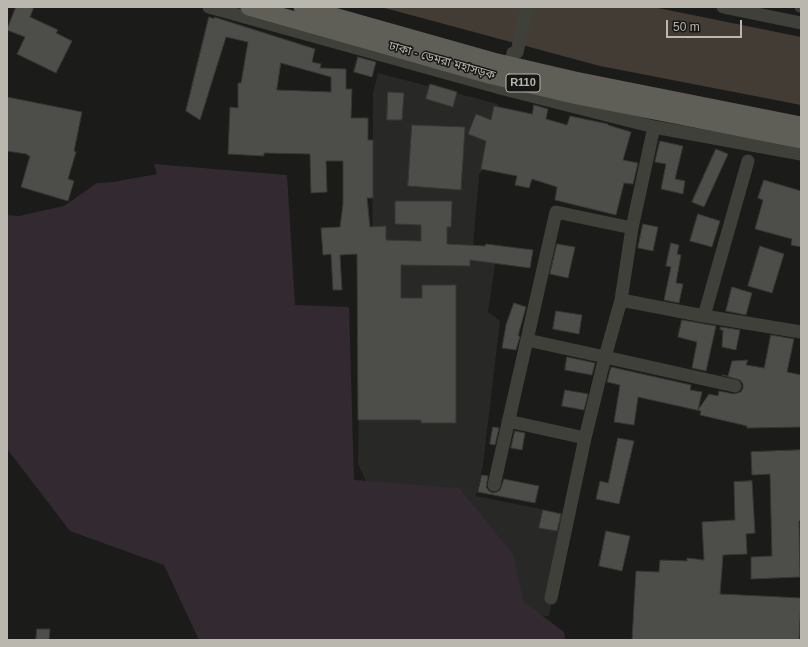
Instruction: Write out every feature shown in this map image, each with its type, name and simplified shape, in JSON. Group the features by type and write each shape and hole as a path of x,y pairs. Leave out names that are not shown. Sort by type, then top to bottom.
{"main road":[{"name":"ঢাকা - ডেমরা মহাসড়ক","path":"249,7 489,75 573,95 801,140"},
{"name":"ঢাকা - ডেমরা মহাসড়ক","path":"302,7 492,61 575,80 801,125"}],"street":[{"path":"209,7 508,91 654,127 801,154"},
{"path":"508,91 513,53 518,50 527,7"},
{"path":"723,7 801,23"},
{"path":"551,598 605,357 621,300 632,228 654,127"},
{"path":"704,316 748,161"},
{"path":"494,485 556,212 632,228"},
{"path":"621,300 704,316 801,332"},
{"path":"527,340 735,386"},
{"path":"508,421 586,438"}],"shaded area":[{"path":"381,7 653,7 801,37 801,105 600,66"},
{"path":"378,73 498,104 490,159 479,175 473,247 497,251 488,312 500,321 483,465 476,496 570,515 549,616 495,613 415,587 358,464 360,317 372,316 373,92"},
{"path":"154,164 287,175 295,305 349,307 354,480 459,488 513,554 524,602 564,632 565,640 199,640 164,565 70,531 7,449 7,215 19,216 64,206 97,183 113,182 157,174"}],"building":[{"path":"16,7 34,7 30,17 58,30 56,33 72,41 56,73 17,54 25,37 7,30"},
{"path":"209,17 214,19 214,17 315,49 312,62 321,64 320,68 346,69 346,89 352,89 351,118 368,118 368,140 373,140 373,198 367,198 370,227 386,226 386,240 421,241 421,225 395,224 395,201 452,201 451,227 447,227 447,244 485,246 486,244 533,250 530,268 470,260 470,266 401,265 401,298 422,298 422,285 456,285 456,423 421,423 421,420 358,420 357,254 340,255 342,290 333,290 331,254 323,255 321,228 340,227 343,204 343,161 326,161 327,192 311,193 310,154 264,153 264,156 228,154 230,107 238,108 238,83 241,83 248,42 226,37 200,120 186,111","holes":["281,63 331,77 331,92 277,90"]},
{"path":"358,57 376,62 372,77 354,72"},
{"path":"430,84 457,92 453,107 426,99"},
{"path":"388,92 404,93 402,120 387,120"},
{"path":"7,97 82,112 74,151 76,152 68,179 74,181 68,201 21,187 30,156 27,154 7,151"},
{"path":"534,105 548,109 546,119 567,125 570,116 608,124 631,132 623,160 638,163 633,184 624,183 616,215 555,200 557,187 532,179 529,188 515,185 517,176 481,169 486,141 468,134 476,114 491,120 494,106 532,114"},
{"path":"412,125 465,127 461,190 408,186"},
{"path":"660,141 683,146 675,179 685,181 683,194 661,189 666,164 655,162"},
{"path":"716,149 728,154 704,207 692,202"},
{"path":"764,180 801,191 801,247 791,245 792,239 755,229 763,200 758,198"},
{"path":"698,214 720,221 712,247 690,241"},
{"path":"643,224 658,227 653,251 638,248"},
{"path":"671,243 679,245 677,254 681,255 676,283 683,284 679,303 664,300 671,267 666,266"},
{"path":"557,244 575,247 568,278 550,274"},
{"path":"760,246 784,254 772,293 748,286"},
{"path":"732,287 752,293 746,315 726,311"},
{"path":"514,303 526,307 518,336 520,336 516,350 502,348 506,325"},
{"path":"556,311 582,315 579,334 553,329"},
{"path":"682,320 716,326 706,371 692,368 697,342 678,337"},
{"path":"721,327 740,330 736,350 722,347 723,330 720,330"},
{"path":"771,335 794,339 787,372 801,375 801,427 747,428 747,426 700,415 701,411 638,397 634,425 614,422 620,385 607,382 611,367 691,385 690,390 702,392 698,410 709,394 718,396 719,391 734,394 741,392 743,384 740,380 722,375 728,376 732,361 748,360 746,365 764,368"},
{"path":"567,357 595,363 592,375 565,370"},
{"path":"565,390 588,394 584,410 562,406"},
{"path":"493,427 499,428 495,445 490,444"},
{"path":"515,431 525,433 522,450 511,448"},
{"path":"618,438 634,441 619,504 596,499 600,481 608,483"},
{"path":"801,450 801,521 799,521 800,577 751,579 751,557 772,556 770,474 752,475 751,452"},
{"path":"482,475 488,476 486,487 493,493 500,490 504,479 539,486 535,503 478,492"},
{"path":"752,481 755,533 746,534 747,554 723,555 720,594 801,598 799,640 632,640 636,571 659,572 660,560 687,561 687,558 704,560 702,522 735,520 734,482"},
{"path":"543,510 561,514 557,531 539,528"},
{"path":"606,531 630,536 622,571 599,566"},
{"path":"37,629 50,629 49,640 36,640"}]}
